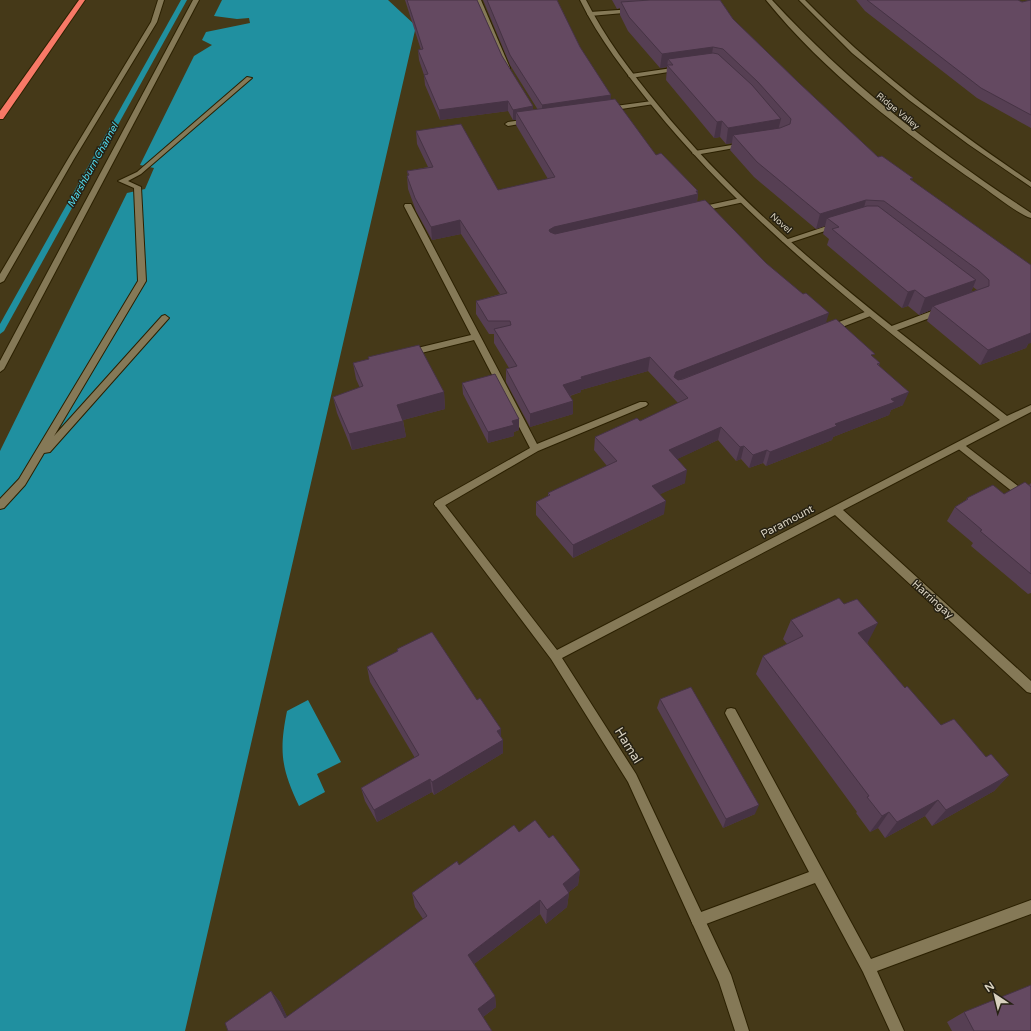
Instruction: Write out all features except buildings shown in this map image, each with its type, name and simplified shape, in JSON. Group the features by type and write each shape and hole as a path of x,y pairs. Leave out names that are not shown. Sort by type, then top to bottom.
{"highway":[{"path":"0,117 82,0"}],"street":[{"path":"0,281 71,159 154,22 161,0"},
{"path":"0,369 196,0"},
{"path":"478,0 510,73"},
{"name":"Novel","path":"583,0 613,51 670,126 741,200 818,271 1007,421"},
{"name":"Ridge Valley","path":"769,0 830,65 887,114 961,170 1031,216"},
{"name":"Ridge Valley","path":"802,0 841,39 883,76 973,146 1031,185"},
{"path":"590,14 641,11"},
{"path":"631,76 689,67"},
{"path":"0,505 22,482 142,281 137,187 122,181 139,173 249,78"},
{"path":"604,110 652,103"},
{"path":"508,124 539,119"},
{"path":"695,153 748,144"},
{"path":"692,211 741,200"},
{"path":"408,206 535,449 643,404"},
{"path":"786,241 842,224"},
{"path":"892,329 949,308"},
{"path":"820,332 870,313"},
{"path":"29,470 166,318"},
{"path":"400,355 476,337"},
{"name":"Paramount","path":"555,656 1031,408"},
{"path":"959,445 1031,501"},
{"name":"Hamal","path":"535,449 439,504 555,656 632,778 726,980 738,1030"},
{"name":"Harringay","path":"836,510 1031,688"},
{"path":"731,713 868,967 897,1031"},
{"path":"698,920 818,875"},
{"path":"868,967 1031,907"}],"water":[{"path":"222,0 388,0 416,26 185,1031 0,1031 0,451 127,193 145,189 154,168 140,165 194,56 212,45 202,40 206,32 250,23 249,18 237,19 214,16"},
{"path":"308,700 341,762 317,774 325,792 299,806 285,770 283,759 284,725 287,711"}],"waterway":[{"name":"Marshburn Channel","path":"0,331 184,0"}]}
